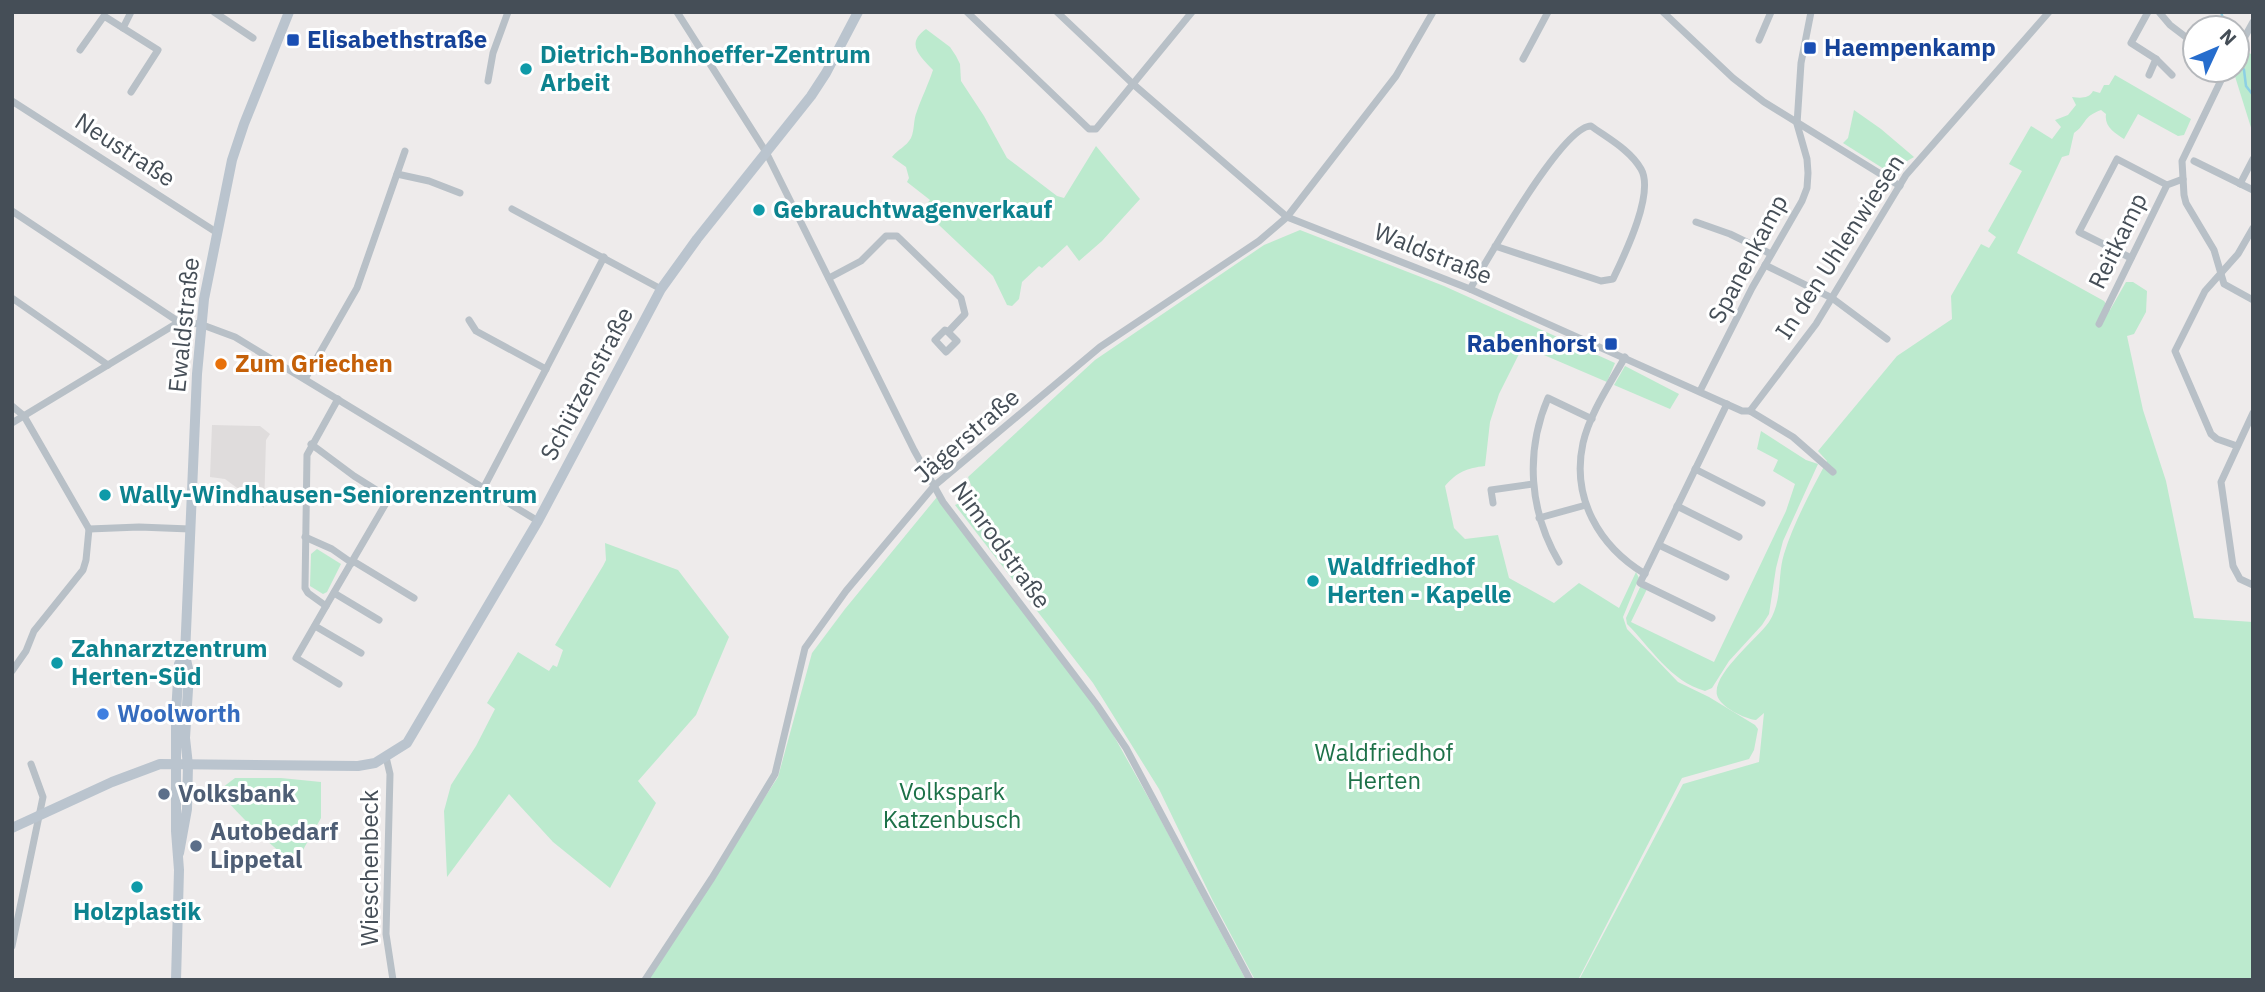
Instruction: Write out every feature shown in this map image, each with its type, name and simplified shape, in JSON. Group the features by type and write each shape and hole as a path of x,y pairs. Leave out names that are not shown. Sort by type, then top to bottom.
{"main road":[{"name":"Ewaldstraße","path":"176,980 179,853 176,831 183,765 176,713 179,664 185,655 200,324 232,160 289,12"},
{"name":"Schützenstraße","path":"183,765 358,766 375,763 407,743 538,521 661,289 826,73 858,12"},
{"path":"12,828 152,766 183,765"}],"street":[{"path":"123,28 131,12"},
{"path":"214,12 253,38"},
{"path":"488,81 493,53 508,12"},
{"name":"Nimrodstraße","path":"677,12 766,152 951,515 1097,705 1126,748 1250,980"},
{"path":"967,12 1089,128 1096,129 1192,12"},
{"name":"Waldstraße","path":"1058,12 1133,84 1287,217 1470,289 1625,356 1727,404 1750,411 1793,437 1833,472"},
{"name":"Jägerstraße","path":"645,980 712,878 775,774 805,648 846,591 934,486 1100,347 1259,241 1287,217 1396,76 1433,12"},
{"path":"1523,59 1548,12"},
{"path":"1663,12 1733,78 1797,124 1838,146 1900,186"},
{"path":"1759,40 1771,12"},
{"name":"In den Uhlenwiesen","path":"1750,411 1816,324 1906,175 2049,12"},
{"path":"2148,12 2131,43 2156,59 2172,75"},
{"path":"2159,12 2181,33"},
{"name":"Spanenkamp","path":"1700,391 1807,188 1807,159 1797,124 1802,55 1809,13"},
{"path":"80,50 104,16 158,50 131,92"},
{"path":"2148,75 2156,59"},
{"path":"2219,84 2184,155 2183,195 2214,250 2224,284 2253,300"},
{"name":"Neustraße","path":"12,101 216,232"},
{"path":"1470,289 1520,205 1556,156 1584,126 1591,126 1629,153 1643,171 1645,184 1638,218 1613,279 1601,281 1496,246"},
{"path":"305,379 357,288 405,151"},
{"path":"2130,258 2079,232 2117,159 2167,185"},
{"path":"2240,184 2253,159"},
{"path":"2194,161 2253,190"},
{"path":"397,174 429,181 460,193"},
{"name":"Reitkamp","path":"2099,324 2167,185 2183,179"},
{"path":"512,209 661,289"},
{"path":"12,211 179,322 200,324 235,337 538,521"},
{"path":"1696,222 1730,234 1771,254"},
{"path":"2237,446 2211,434 2175,351 2205,291 2238,254 2253,228"},
{"path":"829,278 861,261 886,236 897,236 961,298 965,314 948,332"},
{"path":"484,487 604,257"},
{"path":"1765,265 1832,298 1887,339"},
{"path":"12,298 108,365"},
{"path":"469,320 476,331 546,369"},
{"path":"12,422 179,322"},
{"path":"1625,356 1592,419 1583,443 1581,488 1591,521 1604,540 1621,557 1645,574"},
{"path":"1559,562 1539,518 1532,470 1534,443 1548,398 1592,419"},
{"path":"326,606 305,588 307,455 338,399"},
{"path":"1712,618 1640,583 1727,404"},
{"path":"12,406 24,416 89,529 83,570 34,631 26,651 12,671"},
{"path":"2253,412 2221,482 2233,566 2240,579 2253,585"},
{"path":"311,444 389,498 296,658 340,684"},
{"path":"1695,469 1762,503"},
{"path":"1493,503 1491,490 1533,484"},
{"path":"1539,518 1586,505"},
{"path":"1677,506 1739,537"},
{"path":"89,529 190,529"},
{"path":"304,537 332,550 414,598"},
{"path":"1660,545 1726,577"},
{"path":"334,593 379,620"},
{"path":"315,626 361,653"},
{"name":"Wieschenbeck","path":"386,757 390,774 386,934 393,980"},
{"path":"12,946 43,797 31,764"}],"shaded area":[{"path":"212,425 260,426 270,434 266,440 264,508 225,479 210,477"}],"green space":[{"path":"926,29 950,47 956,56 960,64 961,81 1007,158 1057,196 1064,198 1096,146 1140,199 1102,241 1079,261 1067,245 1042,268 1039,266 1022,282 1019,299 1012,306 1007,305 993,276 922,209 930,200 907,182 909,178 906,167 892,157 911,138 916,114 933,70 920,55 916,45 916,40"},
{"path":"2251,54 2253,55 2253,134 2237,84 2251,84"},
{"path":"2115,75 2191,119 2184,135 2178,136 2138,114 2124,139 2111,129 2106,114 2101,110 2091,115 2074,133 2069,155 2062,157 2017,253 2104,301 2110,310 2126,282 2133,282 2147,291 2146,312 2134,334 2127,336 2143,410 2166,481 2194,618 2253,622 2253,980 1579,980 1683,784 1759,762 1764,713 1756,720 1734,712 1719,699 1717,686 1728,667 1769,622 1773,614 1788,542 1827,461 1818,451 1897,356 1952,319 1951,296 1981,244 1989,248 1996,237 1988,231 2022,171 2009,164 2031,126 2052,139 2061,127 2055,120 2068,115 2076,105 2072,97 2087,97 2093,91 2100,93"},
{"path":"1854,110 1914,157 1884,169 1843,143 1848,138"},
{"name":"Waldfriedhof Herten","path":"1300,230 1444,286 1615,363 1607,382 1523,346 1499,394 1490,422 1485,466 1463,472 1445,486 1454,528 1465,539 1498,535 1509,578 1554,603 1579,583 1619,608 1636,572 1639,578 1623,617 1627,629 1678,682 1709,697 1758,729 1754,750 1749,759 1682,778 1578,980 1255,980 1159,789 1093,683 955,505 975,496 968,477 1095,360 1264,245"},
{"path":"1625,366 1679,394 1670,409 1614,385"},
{"path":"1761,431 1806,460 1818,464 1783,541 1769,614 1729,661 1712,688 1705,691 1681,680 1671,672 1627,624 1626,618 1641,585 1647,589 1631,622 1714,662 1786,511 1795,484 1773,471 1778,460 1757,449"},
{"name":"Volkspark Katzenbusch","path":"937,497 1096,704 1246,980 645,980 778,777 812,653"},
{"path":"605,543 678,570 729,637 696,715 638,781 656,803 610,888 553,842 509,794 447,877 444,811 451,785 495,709 487,703 518,652 549,671 553,665 557,667 563,650 555,645 606,560"},
{"path":"317,549 341,564 327,592 323,594 310,586 311,554"},
{"path":"235,778 281,778 321,782 321,818 295,864 236,811 218,791"}],"waterway":[{"path":"2246,84 2253,95"},
{"path":"2253,97 2253,109"}],"place":[{"name":"Elisabethstraße","path":"293,40"},
{"name":"Haempenkamp","path":"1810,48"},
{"name":"Dietrich-Bonhoeffer-Zentrum Arbeit","path":"526,69"},
{"name":"Gebrauchtwagenverkauf","path":"759,210"},
{"name":"Rabenhorst","path":"1611,344"},
{"name":"Zum Griechen","path":"221,364"},
{"name":"Wally-Windhausen-Seniorenzentrum","path":"105,495"},
{"name":"Waldfriedhof Herten - Kapelle","path":"1313,581"},
{"name":"Zahnarztzentrum Herten-Süd","path":"57,663"},
{"name":"Woolworth","path":"103,714"},
{"name":"Volksbank","path":"164,794"},
{"name":"Autobedarf Lippetal","path":"196,846"},
{"name":"Holzplastik","path":"137,887"}]}
